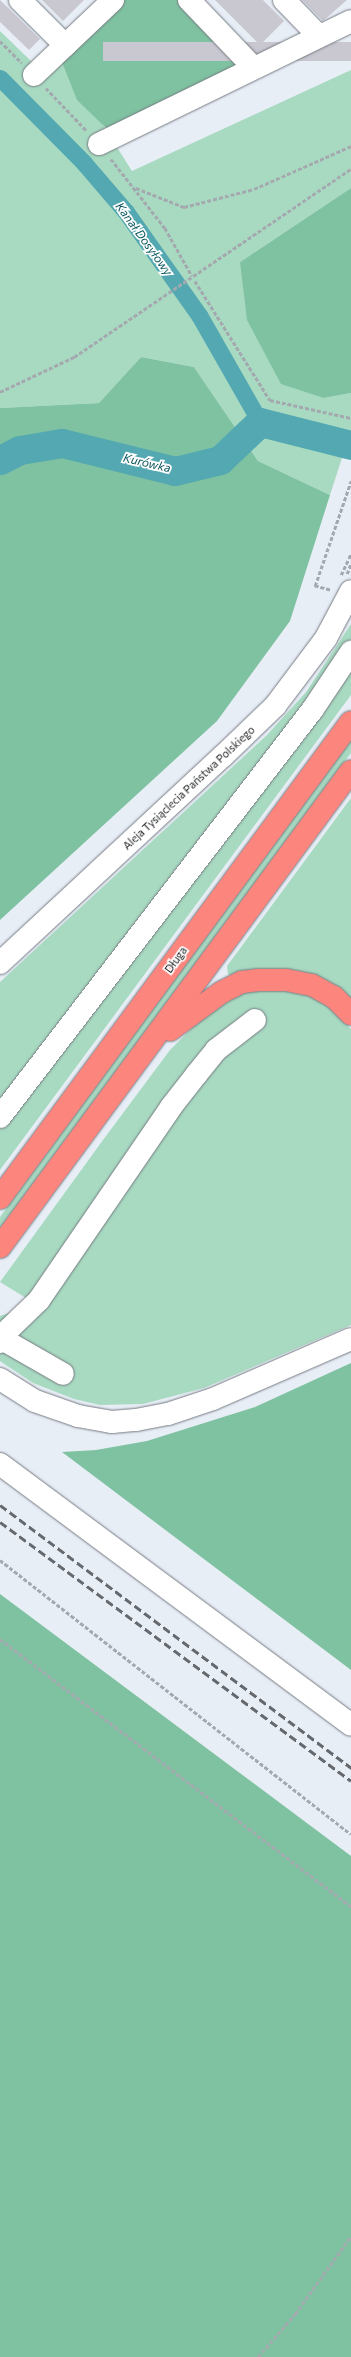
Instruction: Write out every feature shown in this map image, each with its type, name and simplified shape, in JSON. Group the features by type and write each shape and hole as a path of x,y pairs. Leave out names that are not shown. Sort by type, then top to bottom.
{"highway":[{"name":"Długa","path":"0,1198 351,722"},
{"path":"0,1247 351,771"},
{"path":"145,1051 209,1000 234,985 258,980 286,980 312,985 334,997 351,1014"}],"street":[{"path":"20,0 65,45"},
{"path":"189,0 253,67"},
{"path":"284,0 319,36"},
{"path":"34,75 111,1"},
{"path":"99,144 253,67 351,21"},
{"name":"Aleja Tysiąclecia Państwa Polskiego","path":"0,963 222,758 275,706 326,638 341,587"},
{"path":"0,1117 313,709 351,652"},
{"path":"64,1374 1,1341 39,1300 192,1081 216,1050 255,1020"},
{"path":"0,1379 35,1401 66,1413 112,1422 136,1420 168,1414 213,1399 351,1339"},
{"path":"0,1464 351,1725"}],"path":[{"path":"136,187 184,207 254,189 351,146"},
{"path":"0,392 74,357 351,169"},
{"path":"195,280 270,400 351,418"},
{"path":"351,481 315,586 341,587 351,554"},
{"path":"0,1560 351,1834"},
{"path":"0,1640 351,1906"},
{"path":"258,2357 295,2314 351,2236"}],"green space":[{"path":"119,0 181,0 239,65 108,130 77,100 60,57"},
{"path":"0,31 33,63 60,57 132,171 351,70 351,188 240,262 324,398 351,393 351,430 330,495 258,461 194,367 141,357 99,403 0,408"},
{"path":"351,188 351,393 324,398 281,384 247,320 240,262"},
{"path":"141,357 194,367 258,461 330,495 290,621 217,721 0,920 0,408 99,403"},
{"path":"351,624 351,695 0,1170 0,982 267,735 306,692"},
{"path":"351,738 351,753 0,1228 0,1217"},
{"path":"351,798 351,1000 311,974 294,970 263,969 231,976 228,974 227,966"},
{"path":"271,988 313,996 337,1013 351,1029 351,1325 204,1388 143,1404 100,1405 74,1399 33,1383 0,1361 0,1316 12,1312 26,1298 0,1282 170,1050 200,1020 241,993"},
{"path":"351,1363 351,1670 62,1452 96,1450 147,1441 255,1407"},
{"path":"0,1594 351,1856 351,2357 0,2357"}],"building":[{"path":"0,0 40,39 29,50 0,22"},
{"path":"42,0 84,0 63,21"},
{"path":"215,0 263,0 284,21 260,45"},
{"path":"302,0 347,0 323,21"},
{"path":"103,42 351,42 351,61 103,61"}],"waterway":[{"name":"Kanał Dosyłowy","path":"0,78 84,163 126,212 199,315 260,422"},
{"name":"Kurówka","path":"0,460 20,450 62,443 175,471 220,460 260,422 351,445"}],"railway":[{"path":"0,1505 351,1768"},
{"path":"0,1522 351,1781"}]}
